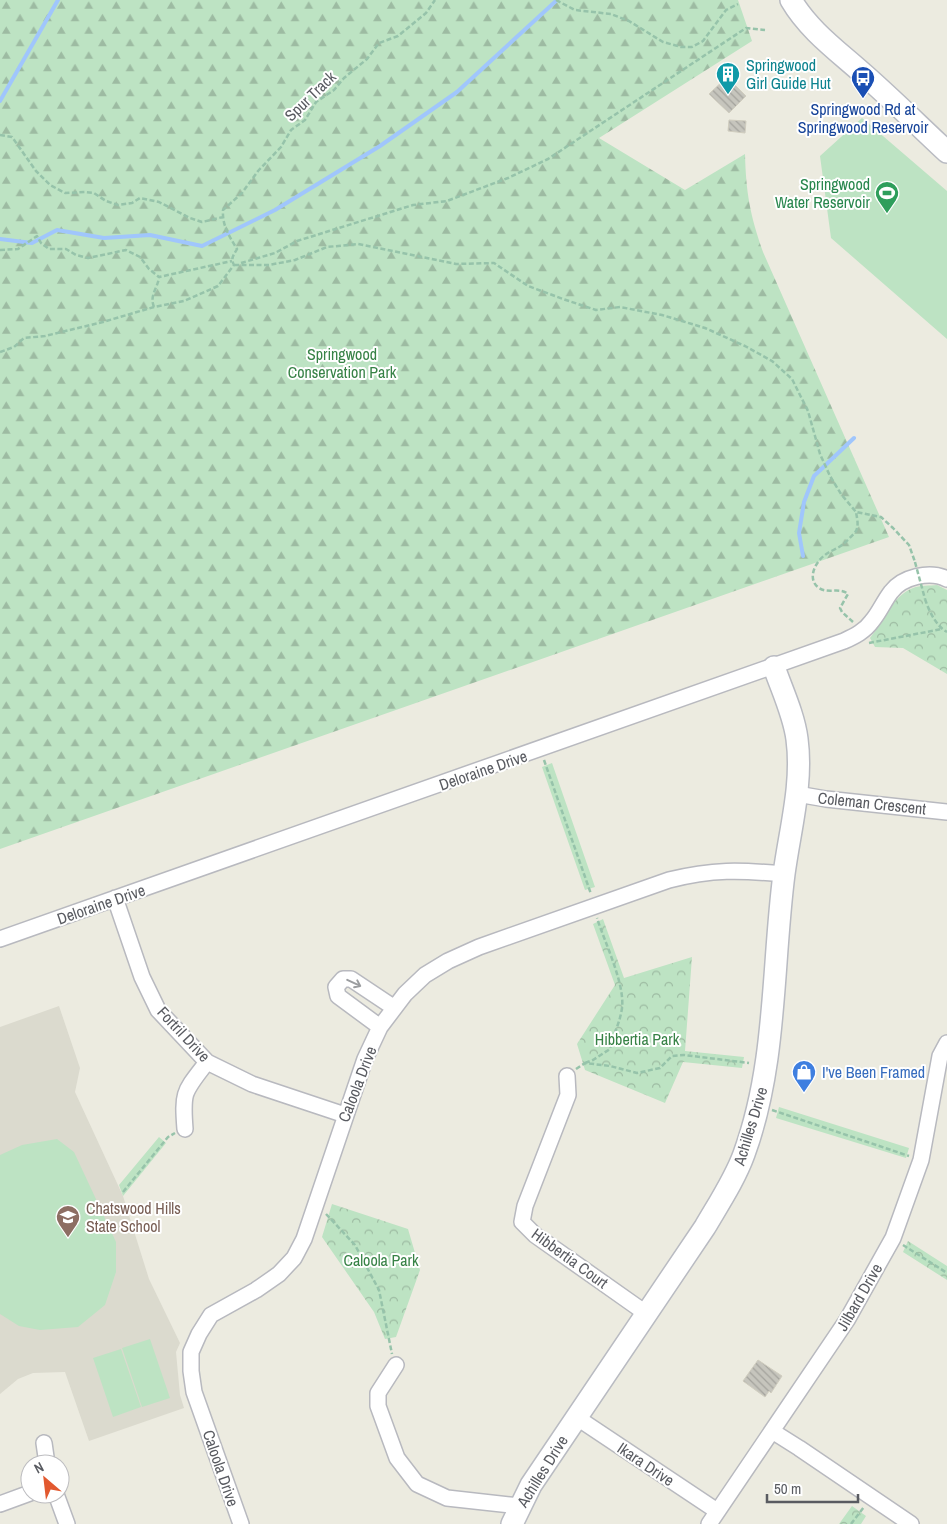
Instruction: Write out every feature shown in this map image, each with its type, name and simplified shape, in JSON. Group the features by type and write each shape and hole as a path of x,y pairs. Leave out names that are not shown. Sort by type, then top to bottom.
{"street":[{"path":"790,0 820,37 861,71 947,152"},
{"path":"803,0 822,27 861,71"},
{"name":"Deloraine Drive","path":"0,939 844,641 862,632 873,621 892,590 901,583 914,577 926,575 946,578"},
{"name":"Achilles Drive","path":"516,1515 531,1485 705,1227 728,1188 744,1154 759,1106 766,1065 784,874 797,794 799,762 797,737 774,667"},
{"name":"Coleman Crescent","path":"797,794 826,800 947,812"},
{"name":"Caloola Drive","path":"241,1524 194,1392 191,1352 199,1334 211,1315 256,1290 279,1274 294,1258 304,1239 365,1059 380,1027 393,1008 425,976 448,961 479,947 669,880 695,874 722,871 742,870 784,874"},
{"name":"Fortril Drive","path":"115,898 142,977 158,1010 207,1062 252,1084 345,1115"},
{"path":"380,1027 338,996 336,987 343,979 351,979 393,1008"},
{"name":"Jilbard Drive","path":"713,1518 847,1320 893,1238 921,1160 940,1056 947,1043"},
{"path":"185,1128 183,1103 186,1089 207,1062"},
{"name":"Hibbertia Court","path":"567,1076 568,1095 525,1206 522,1222 535,1235 647,1314"},
{"path":"396,1365 378,1393 378,1406 397,1458 417,1484 447,1498 516,1515"},
{"name":"Ikara Drive","path":"576,1417 713,1518"},
{"path":"772,1431 911,1524"},
{"path":"44,1443 46,1454"},
{"path":"0,1504 20,1497"},
{"path":"60,1504 67,1524"}],"path":[{"name":"Spur Track","path":"223,218 223,210 242,194 258,171 281,146 291,130 306,120 316,102 334,90 344,78 367,59 379,43 398,36 426,13 435,0"},
{"path":"556,0 575,10 610,14 629,21 663,42 681,47 692,47 703,41 726,10 738,4"},
{"path":"0,352 14,347 24,338 45,336 154,307 184,301 218,286 234,265 275,253 297,241 413,205 446,201 508,178 548,159 746,28 765,30"},
{"path":"0,135 12,137 36,171 50,185 65,193 94,193 106,202 118,205 132,203 140,198 159,202 202,222 223,218 225,227 237,249 232,261 234,265"},
{"path":"0,250 18,249 37,236 49,249 66,249 76,255 88,258 126,250 140,257 149,269 159,277"},
{"path":"234,265 269,265 295,260 327,247 358,244 456,264 494,263 528,286 596,310 620,307 662,315 705,328 745,346 772,361 792,379 808,411 820,454 830,476 841,494 856,512 858,520 856,530 843,545 823,556 814,569 813,579 818,588 848,594 840,608 862,632 868,643 942,629"},
{"path":"159,277 232,261"},
{"path":"154,307 151,300 159,277"},
{"path":"856,512 881,517 909,545 929,610 942,629 947,632"},
{"path":"567,1076 585,1063 610,1066 637,1073 660,1068 672,1056 684,1055 766,1065"},
{"path":"759,1106 921,1160"},
{"path":"124,1192 168,1137 185,1128"},
{"path":"316,1204 355,1245 379,1290 396,1365"},
{"path":"893,1238 947,1273"},
{"path":"851,1524 871,1496"}],"shaded area":[{"name":"Chatswood Hills State School","path":"59,1006 80,1068 75,1092 123,1196 149,1279 180,1343 176,1352 180,1395 184,1408 89,1441 65,1372 33,1373 18,1379 0,1394 0,1027"}],"green space":[{"name":"Springwood Conservation Park","path":"0,0 738,0 752,41 599,138 685,190 745,154 749,204 763,252 889,537 0,849"},
{"name":"Springwood Water Reservoir","path":"862,118 947,191 947,339 831,238 820,156"},
{"path":"937,585 947,590 947,674 903,648 875,647 870,638 893,603 905,592 916,587"},
{"path":"552,763 595,887 585,890 542,767"},
{"name":"Hibbertia Park","path":"603,919 624,978 692,957 685,1051 744,1057 742,1068 683,1062 665,1103 585,1070 577,1044 615,985 593,924"},
{"path":"779,1107 909,1148 906,1158 776,1118"},
{"path":"159,1137 166,1143 123,1196 119,1185"},
{"path":"57,1139 74,1152 116,1242 116,1272 105,1305 78,1327 40,1330 19,1326 0,1314 0,1155 22,1145"},
{"name":"Caloola Park","path":"332,1204 408,1229 420,1270 396,1337 385,1339 374,1312 322,1237"},
{"path":"908,1241 947,1266 947,1280 903,1252"},
{"path":"150,1339 170,1398 142,1407 122,1348"},
{"path":"121,1349 141,1407 113,1417 93,1358"},
{"path":"852,1506 866,1516 861,1524 839,1524"}],"building":[{"name":"Springwood Girl Guide Hut","path":"727,77 746,96 729,113 709,94"},
{"path":"729,120 746,121 745,133 728,131"},
{"path":"758,1360 782,1376 771,1393 769,1391 765,1397 743,1381"}],"waterway":[{"path":"0,101 58,0"},
{"path":"0,239 32,243 57,230 104,238 150,235 202,246 275,210 380,146 457,92 557,0"},
{"path":"803,556 799,533 804,502 814,476 854,438"}],"place":[{"name":"Springwood Girl Guide Hut","path":"728,95"},
{"name":"Springwood Rd at Springwood Reservoir","path":"863,99"},
{"name":"Springwood Water Reservoir","path":"887,214"},
{"name":"I've Been Framed","path":"804,1093"},
{"name":"Chatswood Hills State School","path":"68,1238"}]}
